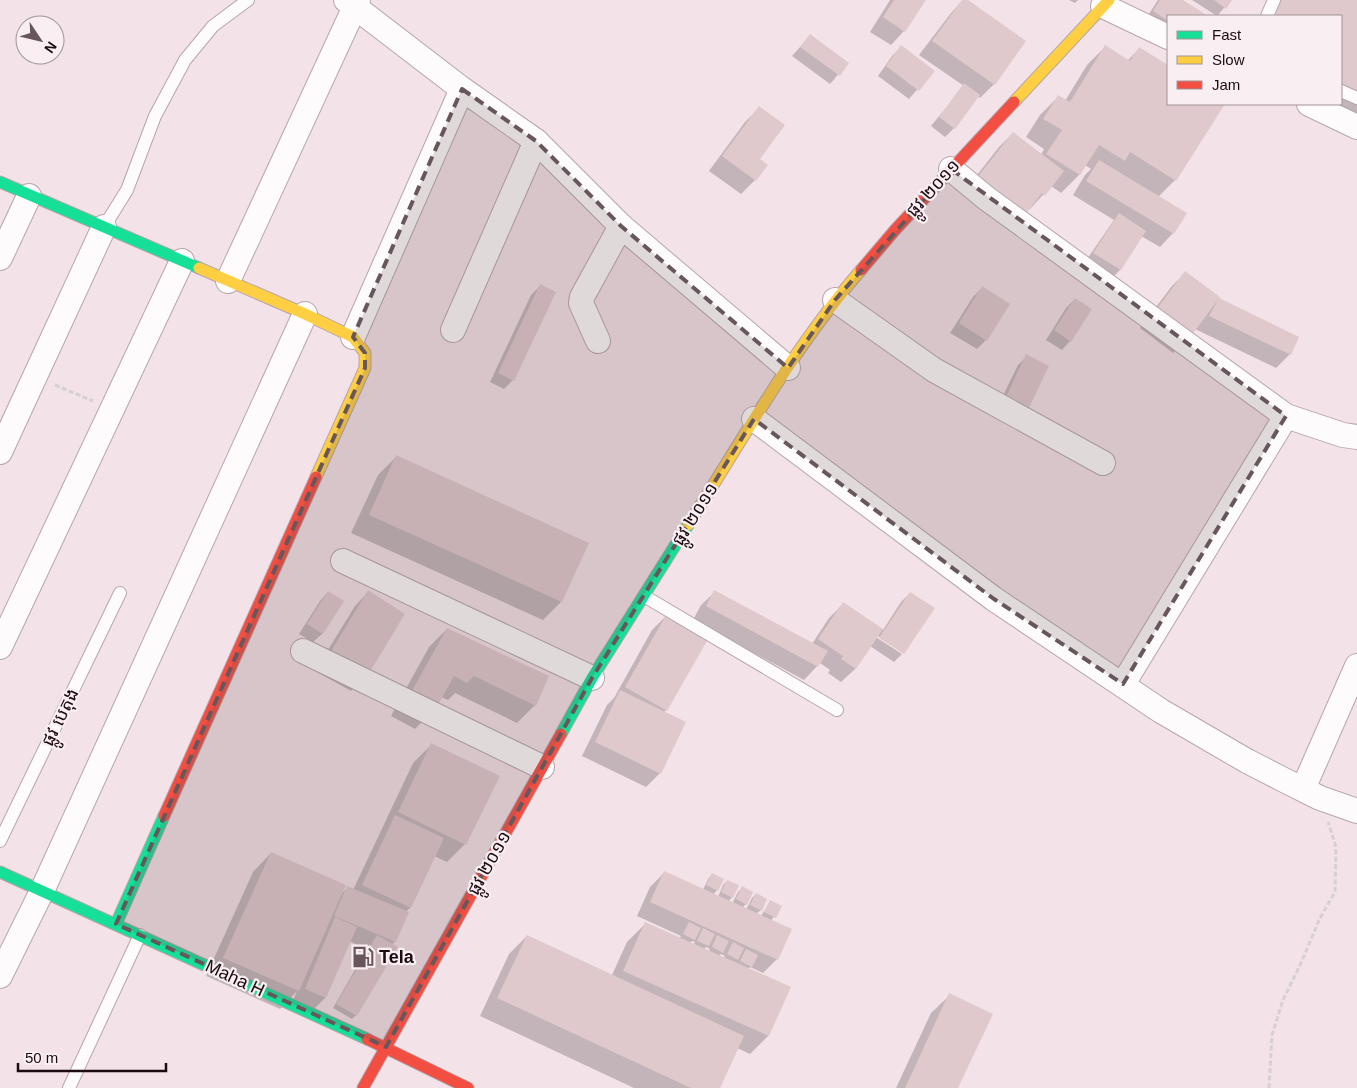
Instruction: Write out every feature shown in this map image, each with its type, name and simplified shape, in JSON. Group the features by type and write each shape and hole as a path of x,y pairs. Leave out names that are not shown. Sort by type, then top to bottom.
{"street":[{"path":"228,281 353,2 462,89 536,141 621,226 788,368"},
{"path":"1101,2 1167,36"},
{"name":"ផ្លូវ ២០១១","path":"363,1088 592,678 788,368 835,300 895,230 1101,2"},
{"path":"353,337 462,89"},
{"path":"1311,105 1357,127"},
{"path":"453,330 536,141"},
{"path":"951,169 986,198 1286,416 1343,435 1357,437"},
{"path":"0,182 305,314 353,337 365,353 365,368 116,924"},
{"path":"0,258 29,196"},
{"path":"598,341 581,303 582,296 621,226"},
{"path":"0,452 104,227"},
{"path":"0,647 182,261"},
{"path":"835,300 934,370 1102,463"},
{"path":"0,976 42,891 305,314"},
{"path":"1122,684 1286,416"},
{"path":"754,419 994,599 1161,711 1247,761 1312,793 1357,811"},
{"path":"343,561 592,678"},
{"path":"303,651 542,768"},
{"path":"1312,793 1357,666"},
{"name":"Maha H","path":"0,872 386,1047 468,1088"}],"lane":[{"path":"104,227 127,190 155,116 185,60 213,26 248,0"},
{"path":"1267,15 1274,0"},
{"path":"1342,91 1357,98"},
{"name":"ផ្លូវ បេតុង","path":"0,841 120,593"},
{"path":"644,596 836,710"},
{"path":"69,1088 140,935"}],"path":[{"path":"36,376 112,409"},
{"path":"1269,1088 1272,1034 1283,1000 1301,964 1320,918 1335,892 1336,847 1312,793"}],"highlighted area":[{"path":"462,89 536,141 621,226 788,368 835,300 951,169 1286,416 1123,684 994,599 754,419 592,678 386,1047 116,924 365,368 365,353 353,337"}],"building":[{"path":"894,0 926,0 905,32 883,17"},
{"path":"962,0 968,0 1026,41 995,85 932,41"},
{"path":"1160,0 1183,0 1206,15 1167,15 1167,20 1153,11"},
{"path":"1214,0 1232,0 1226,9"},
{"path":"1279,0 1357,0 1357,93 1342,86 1342,15 1272,15"},
{"path":"810,34 849,63 840,76 800,47"},
{"path":"901,45 935,71 919,91 886,66"},
{"path":"1105,45 1130,61 1139,47 1167,64 1167,105 1224,105 1176,181 1130,152 1125,161 1099,145 1080,175 1046,154 1062,130 1043,119 1058,95 1070,102"},
{"path":"964,83 980,95 955,129 939,117"},
{"path":"759,106 785,125 760,159 768,165 756,181 722,156"},
{"path":"1013,132 1064,171 1045,196 1042,193 1024,216 976,179"},
{"path":"1099,160 1187,213 1174,234 1086,181"},
{"path":"1119,213 1146,231 1121,270 1093,253"},
{"path":"1185,271 1220,297 1188,340 1153,314"},
{"path":"540,284 556,292 514,381 498,373"},
{"path":"982,286 1010,304 987,341 959,323"},
{"path":"1075,298 1092,309 1071,342 1054,330"},
{"path":"1219,298 1299,337 1291,355 1209,316"},
{"path":"1026,354 1049,366 1026,414 1003,403"},
{"path":"396,455 589,543 562,602 369,515"},
{"path":"368,590 405,614 366,678 327,658"},
{"path":"714,590 828,651 818,667 706,606"},
{"path":"328,591 344,601 323,634 307,624"},
{"path":"910,592 935,608 904,654 879,638"},
{"path":"843,602 883,629 856,669 841,659 843,656 818,639"},
{"path":"666,615 708,639 667,711 625,687"},
{"path":"447,628 549,676 536,706 474,676 467,683 454,676 434,712 408,698"},
{"path":"620,690 686,722 661,774 595,742"},
{"path":"431,743 500,776 466,845 398,812"},
{"path":"395,815 444,838 411,908 362,885"},
{"path":"271,852 346,885 299,991 223,958"},
{"path":"664,871 792,929 778,960 650,902"},
{"path":"712,873 724,879 718,891 706,885"},
{"path":"727,880 739,885 733,898 721,892"},
{"path":"347,886 409,912 396,942 334,916"},
{"path":"742,886 753,892 747,905 736,899"},
{"path":"756,893 767,899 762,911 750,905"},
{"path":"770,900 782,906 776,918 764,912"},
{"path":"335,917 357,927 326,998 305,989"},
{"path":"645,922 791,987 769,1036 623,971"},
{"path":"689,922 701,928 695,940 683,934"},
{"path":"703,928 715,934 709,946 697,941"},
{"path":"377,935 398,947 357,1016 336,1004"},
{"path":"527,935 744,1036 720,1088 691,1088 497,998"},
{"path":"717,935 729,941 723,953 712,947"},
{"path":"733,942 744,948 738,960 727,954"},
{"path":"746,949 758,955 752,967 740,961"},
{"path":"949,993 993,1014 958,1088 905,1088"}],"traffic: fast":[{"path":"0,182 199,268"},
{"path":"561,734 592,678 688,525"},
{"path":"116,924 164,816"},
{"path":"0,872 367,1039"}],"traffic: slow":[{"path":"1014,102 1109,0"},
{"path":"199,268 353,337 365,353 365,368 316,477"},
{"path":"688,525 791,362 813,330 861,270"}],"traffic: jam":[{"path":"861,270 895,230 1014,102"},
{"path":"164,816 316,477"},
{"path":"363,1088 561,734"},
{"path":"367,1039 468,1088"}],"place":[{"name":"Tela","path":"363,957"}]}
